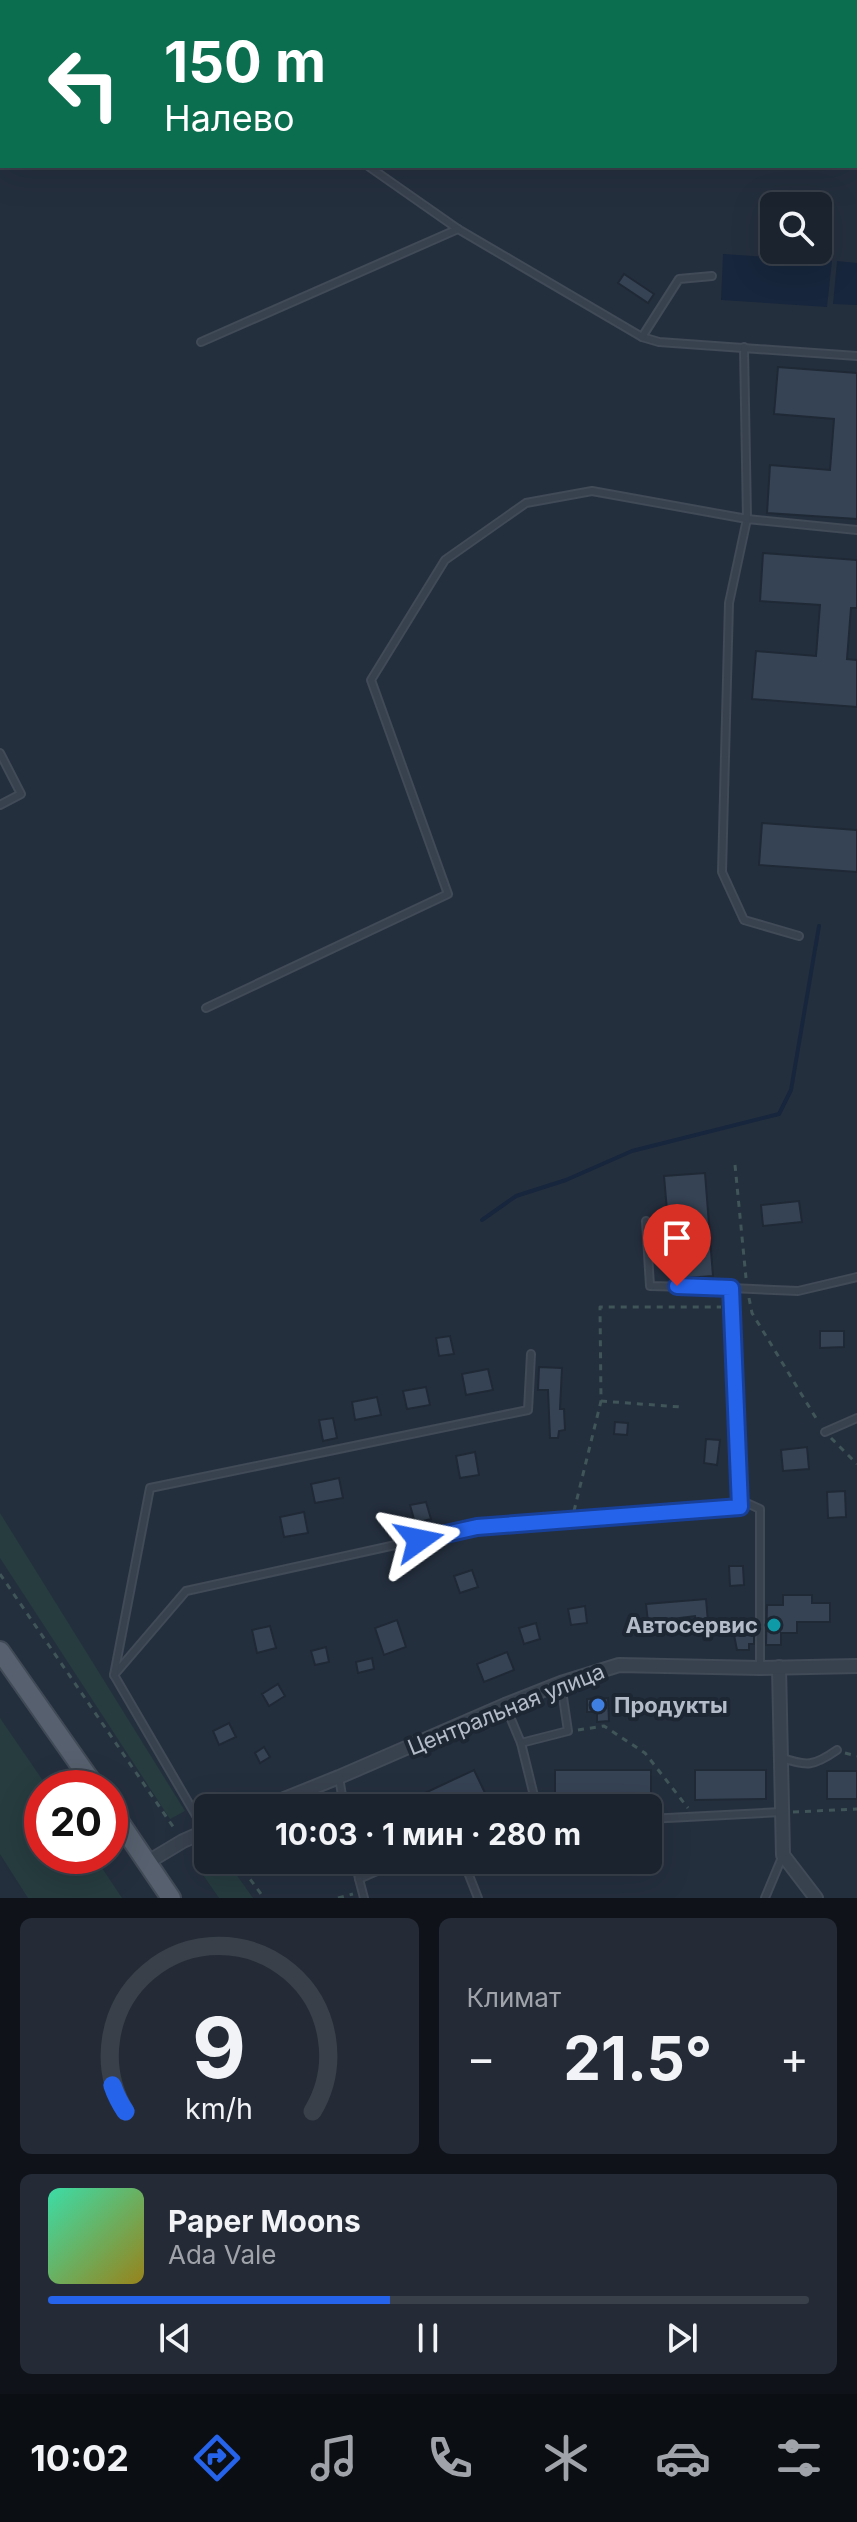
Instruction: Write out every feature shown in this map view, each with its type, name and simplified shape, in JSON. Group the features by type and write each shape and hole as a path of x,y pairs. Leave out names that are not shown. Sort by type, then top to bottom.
{"main road":[{"path":"3,1661 83,1770"},
{"path":"128,1834 171,1898"}],"street":[{"name":"Центральная улица","path":"297,1794 505,1705 619,1665 760,1668 857,1666"},
{"path":"779,1667 783,1855 816,1898"},
{"path":"148,1862 194,1836"}],"lane":[{"path":"371,168 458,229 642,337 659,342 857,356"},
{"path":"201,342 458,229"},
{"path":"642,337 679,279 712,276"},
{"path":"744,347 747,519 729,603 722,872 744,920 799,936"},
{"path":"206,1008 448,894 371,680 445,560 526,503 592,491 747,519 857,530"},
{"path":"0,753 21,794 0,805"},
{"path":"646,1221 650,1286 798,1291 857,1277"},
{"path":"114,1675 186,1591 477,1527 740,1507 731,1288"},
{"path":"194,1808 114,1675 150,1488 528,1410 531,1354"},
{"path":"825,1432 857,1418"},
{"path":"740,1500 760,1509 760,1668"},
{"path":"521,1743 568,1731 561,1683"},
{"path":"505,1705 521,1743 533,1794"},
{"path":"780,1757 798,1764 817,1764 837,1750"},
{"path":"339,1777 342,1794"},
{"path":"662,1818 781,1812"},
{"path":"765,1898 783,1855"},
{"path":"358,1874 363,1895"},
{"path":"359,1879 370,1874"},
{"path":"469,1874 478,1898"}],"path":[{"path":"735,1165 752,1313 825,1432 857,1464"},
{"path":"572,1519 601,1401 600,1307 732,1307"},
{"path":"601,1401 681,1407"},
{"path":"0,1574 183,1841"},
{"path":"568,1731 604,1726 645,1753 695,1817"},
{"path":"781,1812 857,1809"},
{"path":"246,1874 264,1898"},
{"path":"338,1898 363,1895"}],"green space":[{"path":"0,1513 185,1811 170,1819 0,1558"},
{"path":"0,1718 36,1770 24,1770 24,1874 106,1874 122,1898 28,1898 0,1854"},
{"path":"202,1874 236,1874 253,1898 219,1898"}],"water":[{"path":"723,254 760,256 760,264 832,264 827,307 721,300"},
{"path":"837,261 857,263 857,305 833,304"}],"building":[{"path":"624,274 654,294 648,303 618,283"},
{"path":"778,367 857,373 857,519 767,513 770,465 830,470 834,419 774,414"},
{"path":"763,553 857,560 857,608 851,608 847,659 857,660 857,707 752,699 756,651 816,656 820,605 760,601"},
{"path":"762,823 857,830 857,872 759,865"},
{"path":"705,1173 713,1276 673,1279 664,1176"},
{"path":"799,1201 802,1222 763,1226 761,1205"},
{"path":"820,1331 844,1331 844,1347 820,1348"},
{"path":"450,1336 454,1354 439,1356 436,1338"},
{"path":"539,1367 562,1368 560,1409 564,1409 565,1430 559,1431 558,1438 550,1438 548,1390 538,1390"},
{"path":"488,1369 493,1390 466,1395 462,1374"},
{"path":"426,1387 430,1405 407,1409 403,1391"},
{"path":"377,1397 381,1415 355,1420 352,1402"},
{"path":"333,1418 337,1438 323,1441 319,1420"},
{"path":"615,1422 628,1423 627,1435 614,1434"},
{"path":"706,1439 720,1440 717,1465 704,1463"},
{"path":"807,1447 809,1469 783,1471 781,1450"},
{"path":"475,1452 479,1475 460,1478 456,1456"},
{"path":"339,1478 343,1498 315,1503 311,1484"},
{"path":"845,1491 846,1517 828,1518 827,1492"},
{"path":"426,1502 431,1519 415,1523 410,1505"},
{"path":"304,1512 308,1533 284,1537 280,1517"},
{"path":"729,1566 743,1566 744,1585 730,1586"},
{"path":"472,1570 478,1587 460,1593 454,1576"},
{"path":"783,1595 812,1595 812,1603 830,1603 830,1622 797,1622 797,1633 781,1633 781,1645 766,1645 767,1605 783,1605"},
{"path":"706,1599 708,1622 696,1623 695,1616 648,1622 646,1604"},
{"path":"585,1606 587,1623 571,1625 568,1609"},
{"path":"397,1620 406,1647 384,1655 375,1628"},
{"path":"536,1623 540,1639 524,1644 519,1628"},
{"path":"270,1626 276,1648 257,1653 252,1630"},
{"path":"754,1634 754,1644 749,1644 749,1650 737,1650 734,1635"},
{"path":"326,1647 329,1662 315,1665 311,1651"},
{"path":"507,1652 514,1670 484,1682 477,1664"},
{"path":"372,1658 374,1669 358,1673 356,1662"},
{"path":"278,1684 285,1696 269,1706 262,1694"},
{"name":"Продукты","path":"608,1698 609,1721 597,1722 597,1712 587,1712 587,1699"},
{"path":"229,1723 236,1737 219,1745 213,1731"},
{"path":"264,1747 270,1757 260,1763 255,1753"},
{"path":"474,1770 486,1794 423,1794"},
{"path":"555,1770 651,1770 651,1794 555,1794"},
{"path":"695,1770 766,1770 766,1799 695,1800"},
{"path":"827,1771 857,1771 857,1799 827,1799"}],"waterway":[{"path":"482,1220 516,1196 566,1180 632,1151 779,1114 791,1090 819,926"}],"place":[{"name":"Автосервис","path":"774,1625"},
{"name":"Продукты","path":"598,1705"}],"route":[{"path":"419,1540 477,1527 740,1507 731,1288 677,1286"}]}
